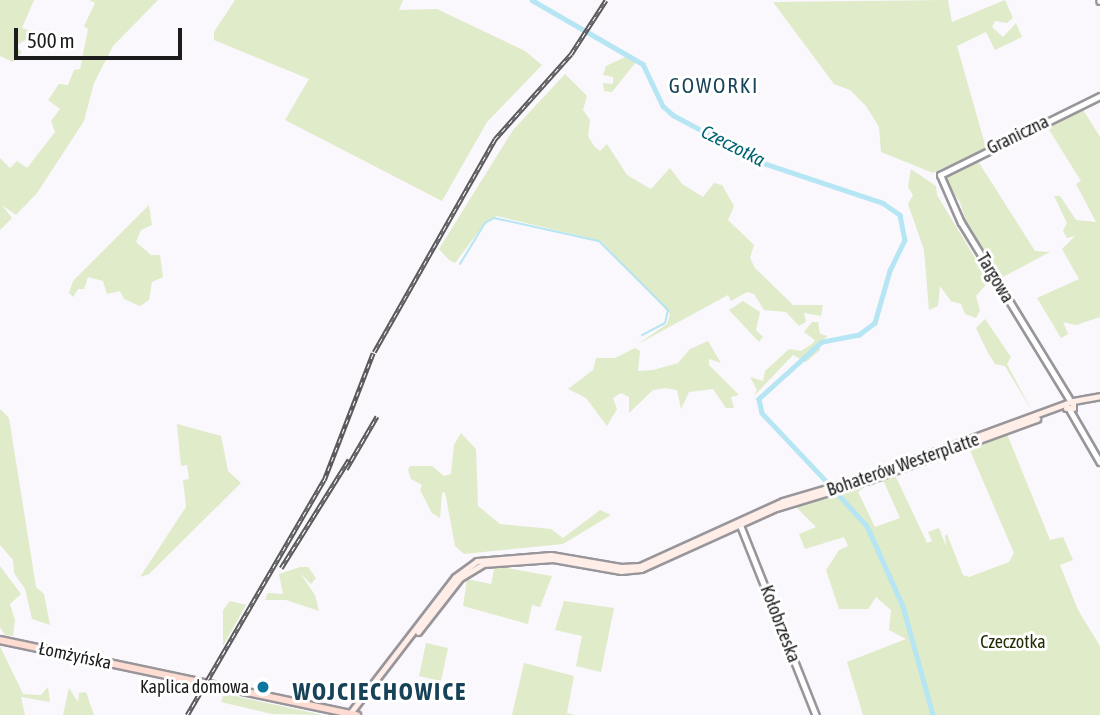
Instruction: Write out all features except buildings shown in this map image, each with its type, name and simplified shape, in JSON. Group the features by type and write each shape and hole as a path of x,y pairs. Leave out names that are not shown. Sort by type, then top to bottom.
{"main road":[{"name":"Bohaterów Westerplatte","path":"352,714 458,580 476,566 491,561 553,559 638,570 739,522 1070,404 1100,397"},
{"name":"Łomżyńska","path":"0,640 336,714 352,714"}],"street":[{"name":"Graniczna","path":"940,177 944,171 1100,96"},
{"name":"Targowa","path":"940,177 961,223 1054,376 1100,462"},
{"name":"Kołobrzeska","path":"739,522 816,715"}],"green space":[{"path":"0,0 34,0 22,28 37,33 15,46 22,52 13,62 0,56"},
{"path":"89,0 158,0 113,46 94,83 84,121 37,193 16,215 2,205 12,218 0,230 0,158 10,168 17,161 27,168 55,132 51,121 60,109 48,100 59,84 68,85 74,70 80,69 88,29 84,26 95,3"},
{"path":"235,0 403,0 399,10 437,9 525,51 542,65 487,122 442,201 285,120 309,79 214,40 214,32"},
{"path":"948,0 952,22 1005,0 1013,18 1007,23 995,21 992,27 1003,37 1016,23 1022,37 995,50 986,32 957,46 986,148 933,173 881,152 879,127 866,106 850,90 834,84 773,2"},
{"path":"627,56 636,62 612,92 604,91 603,83 613,84 613,77 603,75 606,66"},
{"path":"565,74 587,96 583,110 590,120 588,136 594,146 600,151 607,144 627,175 651,189 670,168 682,184 703,197 714,183 722,185 734,206 728,220 754,245 750,258 755,268 793,305 823,305 821,316 804,313 806,322 799,326 786,312 764,310 754,294 747,292 731,301 728,295 638,344 667,324 670,314 601,241 497,216 485,223 455,263 449,260 439,249 513,130"},
{"path":"1082,108 1100,137 1100,317 1076,325 1063,322 1068,334 1061,338 1037,298 1079,279 1062,249 1075,236 1067,238 1063,231 1067,223 1054,196 1060,196 1076,220 1096,222 1076,184 1081,181 1046,125"},
{"path":"976,158 1035,251 1050,252 999,279 969,231 960,202 943,179 948,172"},
{"path":"911,169 936,186 937,195 989,281 976,296 980,311 976,318 965,314 961,304 951,301 940,286 938,306 929,310 924,250 908,204 913,195 908,187"},
{"path":"149,205 152,225 141,230 136,242 151,255 160,255 163,277 152,282 149,300 140,306 124,299 120,291 107,294 103,281 88,277 84,289 78,289 73,297 69,293 73,281"},
{"path":"743,301 760,312 756,330 763,337 759,342 729,310"},
{"path":"985,319 1011,357 1007,364 1032,411 1005,366 995,364 988,353 976,328"},
{"path":"812,322 818,322 820,334 828,336 819,343 820,350 806,362 793,355 754,396 757,390 750,377 763,381 765,371 789,349 801,351 812,344 815,340 804,332"},
{"path":"708,341 721,363 709,359 709,365 739,395 731,397 734,408 726,408 713,389 689,392 681,409 677,390 665,388 653,390 629,413 629,397 621,393 613,398 617,409 607,426 586,398 568,389 593,370 596,358 615,358 635,348 640,351 638,371 653,370 678,363 690,349"},
{"path":"0,409 9,418 36,587 44,594 50,625 32,619 25,589 14,573 13,560 0,545"},
{"path":"177,424 221,436 228,471 241,483 149,574 140,577 186,507 183,480 189,479 187,465 181,466"},
{"path":"461,433 476,449 478,506 500,524 551,529 563,538 600,510 611,515 563,544 464,554 455,546 445,492 442,493 440,518 432,513 420,490 422,485 411,479 408,470 410,466 432,466 444,476 451,474 454,445"},
{"path":"1007,434 1050,540 1063,537 1073,560 1060,565 1078,610 1100,646 1100,715 863,715 847,662 906,639 889,630 891,610 876,597 868,609 839,609 826,570 839,550 848,546 844,537 805,549 799,534 816,527 796,507 785,509 869,484 858,492 875,527 900,518 884,482 877,481 895,475 927,543 932,541 928,532 939,528 946,546 947,534 963,575 969,577 1009,562 1014,553 969,448"},
{"path":"0,566 21,594 10,604 15,620 13,636 5,635 0,627"},
{"path":"495,566 552,576 540,607 532,605 528,624 463,606 467,579 491,584"},
{"path":"308,567 316,578 311,584 300,573 315,595 319,611 286,600 265,600 268,593 283,594 279,574"},
{"path":"230,601 246,605 223,646 223,610"},
{"path":"564,601 614,608 601,672 576,666 582,636 555,630"},
{"path":"426,643 448,648 441,681 419,676"},
{"path":"0,646 23,694 41,695 48,687 50,702 21,697 25,715 0,715"},
{"path":"524,663 574,676 567,713 575,715 512,715"},
{"path":"69,688 78,702 79,693 86,692 94,715 63,715"},
{"path":"224,693 323,715 272,714 221,702"}],"waterway":[{"name":"Czeczotka","path":"532,0 643,64 663,106 673,115 763,163 883,203 900,215 905,240 890,271 875,323 859,335 822,342 759,399 762,413 829,484"},
{"path":"460,264 485,223 494,218 599,241 668,310 665,323 642,335"},
{"name":"Czeczotka","path":"837,493 867,526 903,606 933,715"}],"railway":[{"path":"374,352 495,139 571,54 606,0"},
{"path":"187,715 324,480 373,353"},
{"path":"346,469 377,416"},
{"path":"281,568 349,459"}],"place":[{"name":"Kaplica domowa","path":"263,687"}],"district":[{"name":"GOWORKI","path":"714,85"},
{"name":"WOJCIECHOWICE","path":"380,692"}]}
